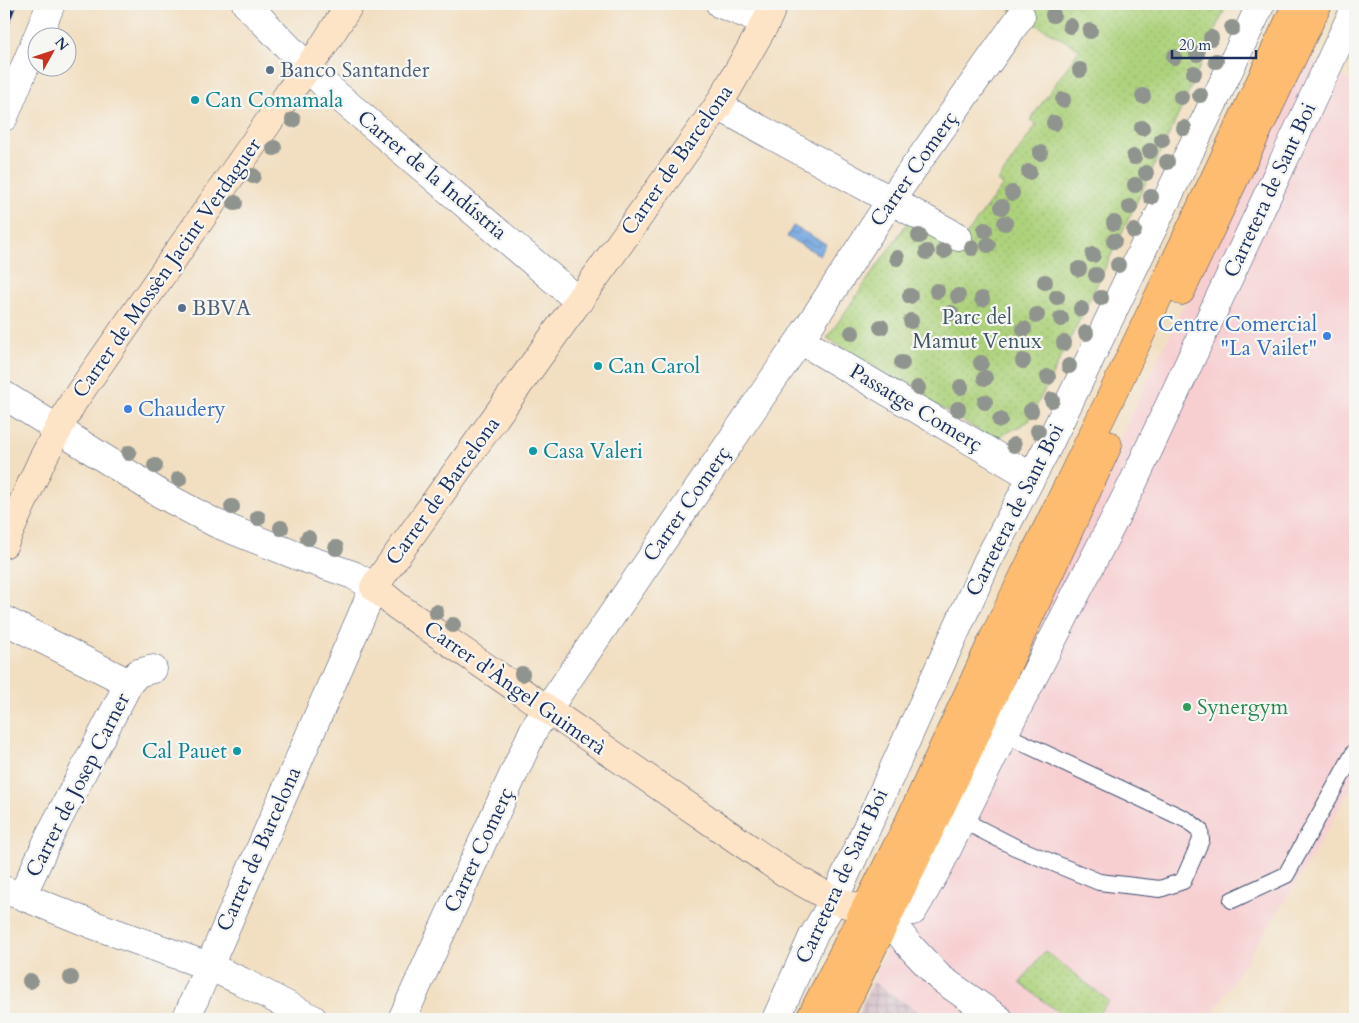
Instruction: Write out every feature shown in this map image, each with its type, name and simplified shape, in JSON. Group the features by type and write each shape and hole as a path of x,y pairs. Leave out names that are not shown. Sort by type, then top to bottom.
{"main road":[{"path":"838,1019 909,822 995,635 1114,390 1297,4"},
{"path":"810,1019 876,913 1004,674 1101,460 1318,4"}],"street":[{"path":"4,116 51,4"},
{"name":"Carrer de la Indústria","path":"246,4 324,84 579,301"},
{"name":"Carrer de Mossèn Jacint Verdaguer","path":"4,544 58,429 73,402 309,67 350,4"},
{"path":"720,4 770,13"},
{"name":"Carretera de Sant Boi","path":"776,1019 813,936 834,900 987,562 1032,478 1261,4"},
{"name":"Carretera de Sant Boi","path":"876,913 913,911 938,868 1004,734 1132,485 1355,8"},
{"name":"Carrer de Barcelona","path":"186,1019 374,587 718,106 770,13"},
{"name":"Carrer Comerç","path":"402,1019 534,729 796,346 891,200 1021,16"},
{"path":"718,106 958,237"},
{"name":"Passatge Comerç","path":"796,346 1032,478"},
{"name":"Carrer d'Àngel Guimerà","path":"4,395 159,493 215,523 295,555 353,574 784,872 834,900 876,913"},
{"name":"Carrer de Josep Carner","path":"4,620 129,683"},
{"name":"Carrer de Josep Carner","path":"13,893 52,831 129,683 138,673 153,669"},
{"path":"13,893 91,924 208,966 313,1019"},
{"path":"876,913 940,978 999,1019"}],"lane":[{"path":"962,820 1015,847 1099,882 1160,889 1183,881 1201,840 1200,830 1187,820 1004,734"},
{"path":"1232,900 1286,875 1355,751"}],"shaded area":[{"path":"1304,56 1355,83 1355,781 1309,863 1209,1019 929,1019 873,982 935,833 1073,536"},
{"path":"873,982 902,1001 929,1019 856,1019"}],"green space":[{"name":"Parc del Mamut Venux","path":"1014,4 1227,4 1184,103 1029,421 994,440 827,338 910,219 958,246 1003,185 998,181 1037,124 1030,120 1080,49 1010,10"},
{"path":"1045,951 1109,1001 1094,1019 1067,1019 1020,983"}],"water":[{"path":"793,226 826,244 820,255 787,237"}],"railway":[{"path":"4,29 14,4"}],"place":[{"name":"Banco Santander","path":"270,70"},
{"name":"Can Comamala","path":"195,100"},
{"name":"BBVA","path":"182,308"},
{"name":"Centre Comercial \"La Vailet\"","path":"1327,336"},
{"name":"Can Carol","path":"598,366"},
{"name":"Chaudery","path":"128,409"},
{"name":"Casa Valeri","path":"533,451"},
{"name":"Synergym","path":"1187,707"},
{"name":"Cal Pauet","path":"237,751"}]}
